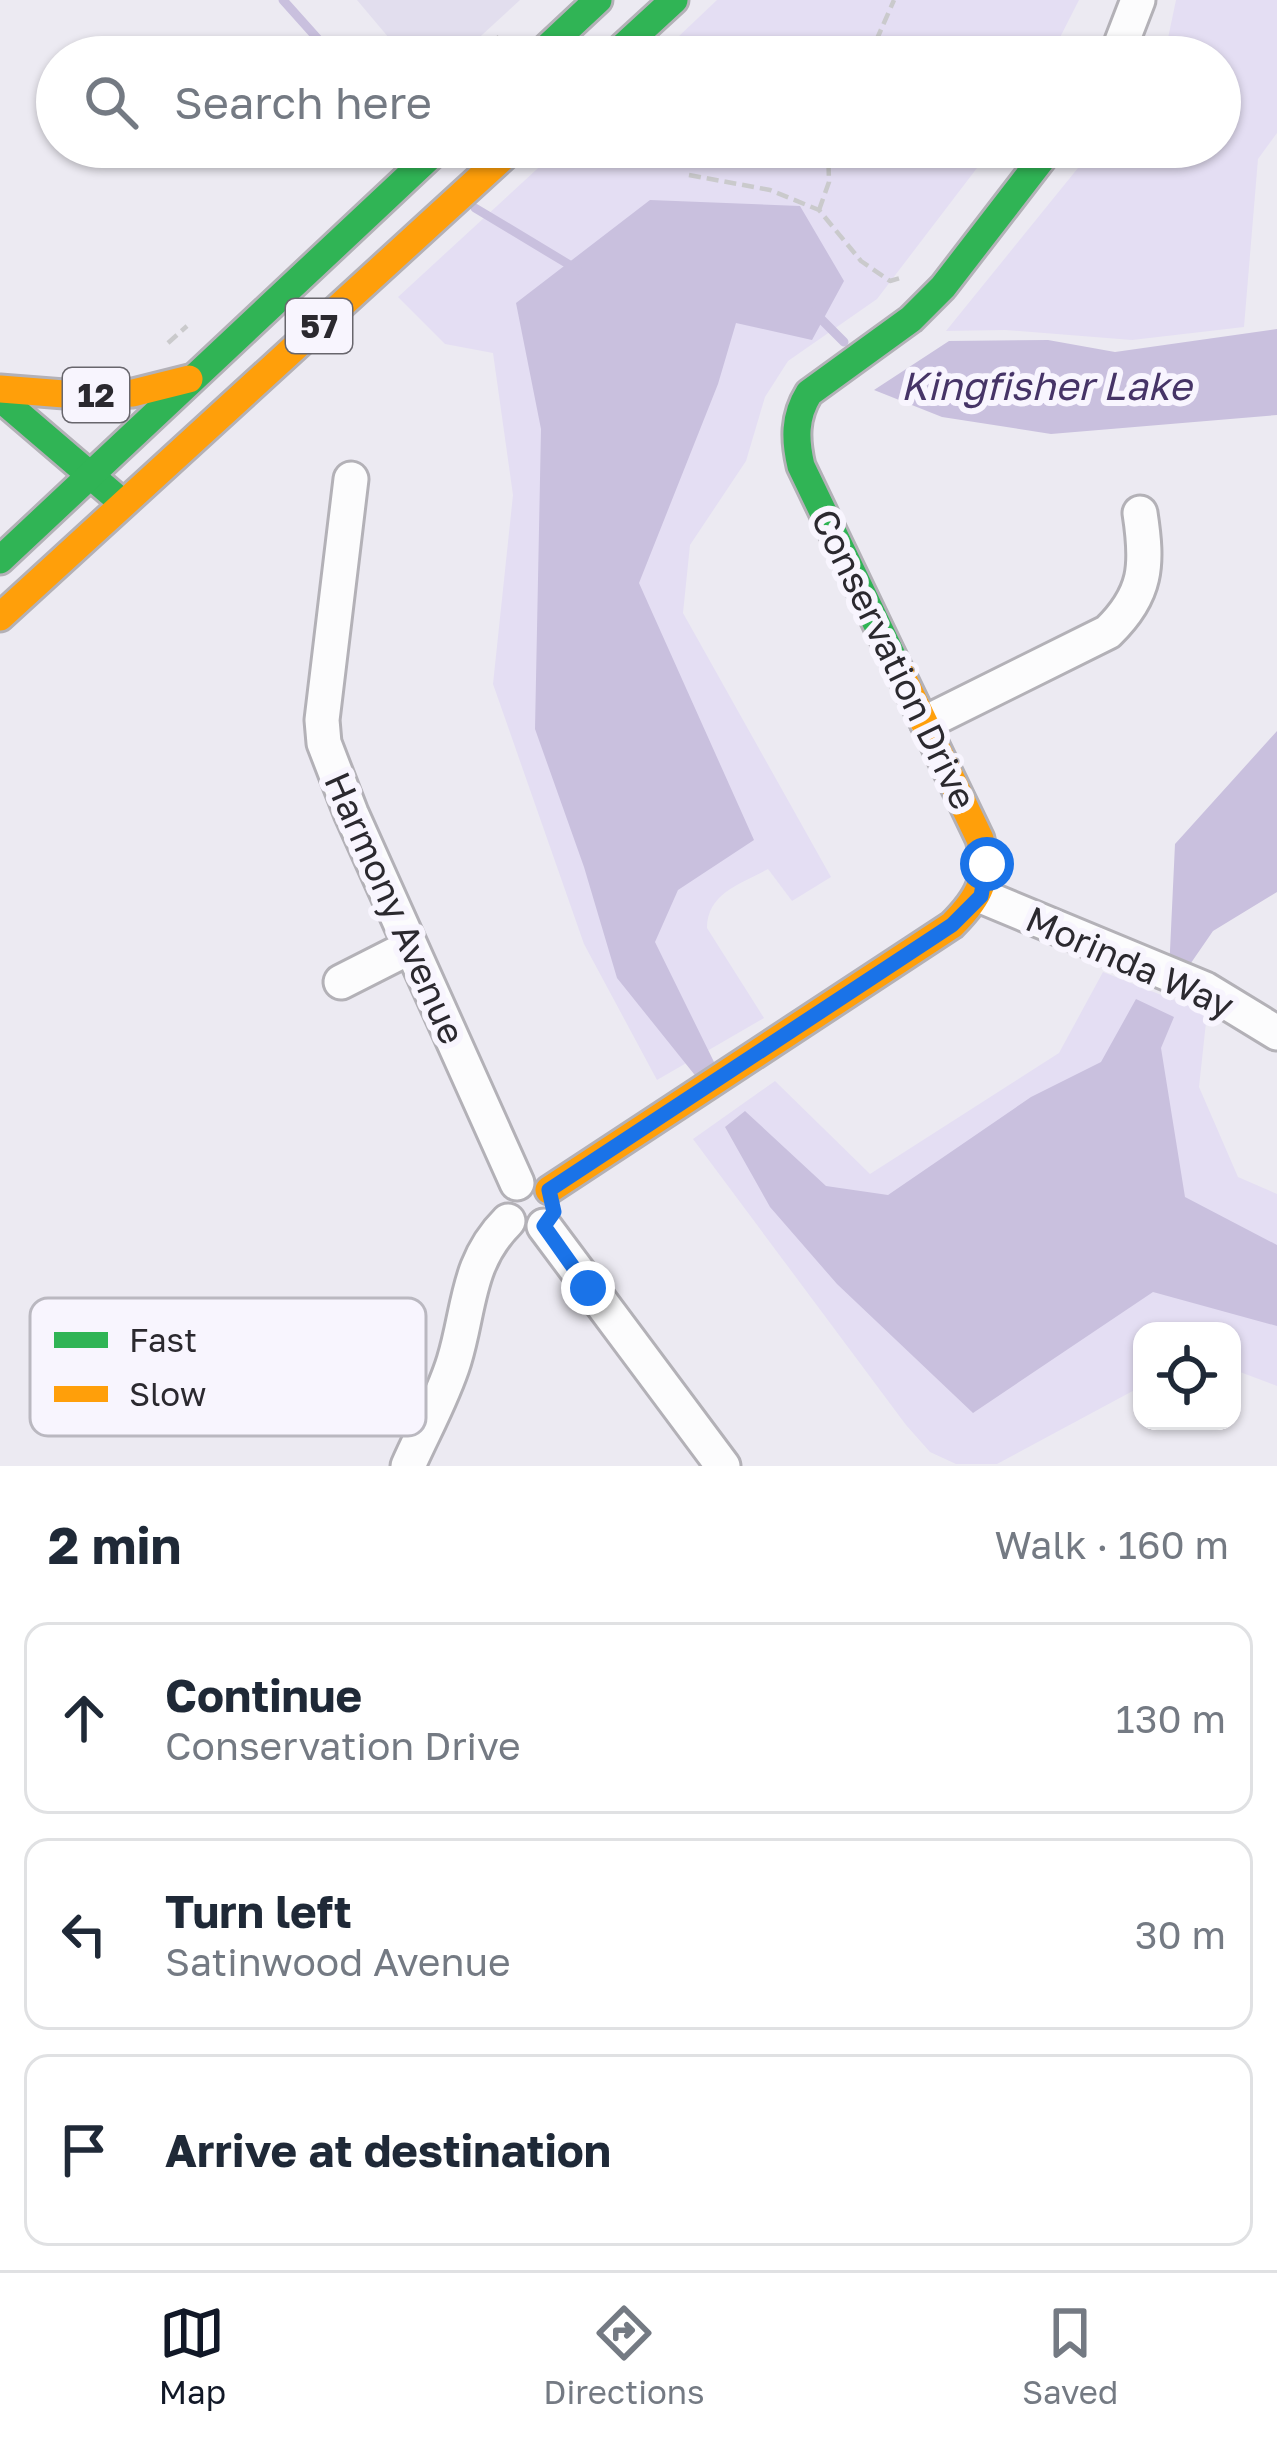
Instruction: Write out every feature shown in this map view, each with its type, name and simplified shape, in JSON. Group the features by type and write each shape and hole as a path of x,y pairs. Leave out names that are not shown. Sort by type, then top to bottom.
{"main road":[{"path":"559,36 598,0"},
{"path":"635,36 674,0"},
{"name":"57","path":"0,560 417,168"},
{"name":"57","path":"0,617 491,168"},
{"name":"Conservation Drive","path":"981,896 987,864 980,839 801,466 796,434 801,403 809,393 911,319 943,287 1035,168"},
{"name":"12","path":"0,393 133,393 191,379"},
{"name":"12","path":"0,393 124,506"},
{"path":"533,1186 952,925 981,896"}],"street":[{"path":"1124,36 1138,0"},
{"name":"Harmony Avenue","path":"351,479 322,720 324,743 410,947 533,1186"},
{"path":"927,722 1108,632 1130,611 1141,588 1145,544 1140,513"},
{"name":"Morinda Way","path":"981,896 1205,989 1277,1033"},
{"path":"341,982 410,947"},
{"path":"426,1425 455,1358 459,1328 483,1254 508,1221 504,1199 533,1186 554,1212 544,1226 526,1232 508,1221"},
{"path":"544,1226 723,1466"},
{"path":"408,1466 421,1436"}],"path":[{"path":"878,36 894,0"},
{"path":"819,210 829,168"},
{"path":"689,175 770,190 819,210 861,261 890,281 928,269 943,287"},
{"path":"164,347 198,316"}],"shaded area":[{"path":"357,0 520,0 481,36 387,36"},
{"path":"717,0 1079,0 1061,36 679,36"},
{"path":"1176,0 1277,0 1277,133 1258,159 1244,327 1132,340 1005,330 946,331 1078,168 1241,168 1241,36 1168,36"},
{"path":"538,168 977,168 877,299 788,361 765,397 746,461 690,545 683,613 831,877 792,901 768,869 719,898 707,928 764,1018 657,1080 584,944 493,684 513,495 493,353 445,344 398,297"},
{"path":"1103,972 1207,1013 1199,1087 1238,1177 1277,1194 1277,1386 1241,1372 1241,1322 1133,1322 1133,1391 997,1464 956,1464 930,1452 906,1425 693,1139 775,1081 870,1174 1059,1053"}],"water":[{"path":"650,200 800,206 844,281 812,340 736,323 718,384 639,583 754,840 678,890 655,942 716,1066 698,1079 617,978 535,729 541,429 516,303"},
{"name":"Kingfisher Lake","path":"1277,329 1277,415 1051,434 942,417 874,390 949,341 1048,340 1115,352"},
{"path":"1277,731 1277,892 1213,931 1182,976 1169,972 1175,844"},
{"path":"1136,999 1174,1017 1161,1048 1185,1197 1277,1245 1277,1326 1153,1292 973,1413 837,1284 770,1207 725,1127 745,1111 826,1186 888,1195 1031,1097 1101,1062"}],"waterway":[{"path":"283,0 315,36"},
{"path":"475,208 578,270"},
{"path":"814,312 844,342"}],"traffic: fast":[{"path":"559,36 598,0"},
{"path":"635,36 674,0"},
{"path":"0,560 418,168"},
{"path":"895,662 801,466 798,420 809,393 911,319 943,287 1035,168"},
{"path":"0,398 118,499"}],"traffic: slow":[{"path":"0,617 491,168"},
{"path":"0,389 77,395 133,393 189,379"},
{"path":"549,1190 952,925 976,896 984,865 980,839 895,662"}],"route":[{"path":"588,1288 544,1226 554,1212 549,1190 952,925 981,896 987,864"}]}
